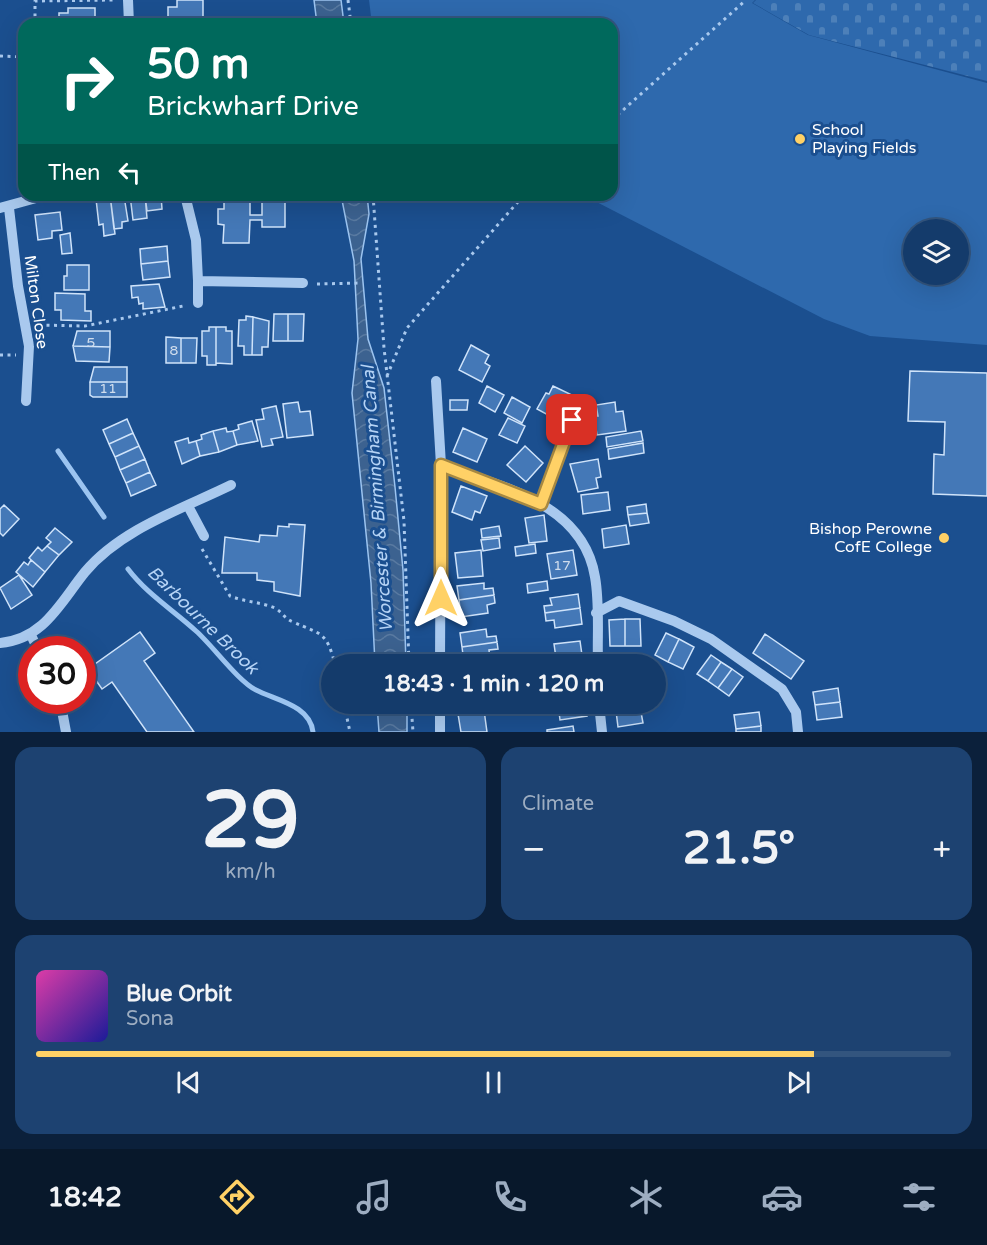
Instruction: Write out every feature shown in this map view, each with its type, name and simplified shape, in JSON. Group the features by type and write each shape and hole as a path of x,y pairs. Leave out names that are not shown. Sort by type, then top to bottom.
{"street":[{"path":"128,0 129,18"},
{"path":"4,208 27,201"},
{"path":"186,201 196,240 198,303"},
{"name":"Milton Close","path":"4,208 29,346 26,401"},
{"path":"198,281 309,283"},
{"path":"436,381 441,465 440,654"},
{"path":"541,504 572,420"},
{"path":"441,465 541,504 563,519 585,544 596,578 598,654"},
{"path":"0,643 16,641 31,635 57,611 100,557 136,531 231,485"},
{"path":"188,506 204,536"},
{"path":"596,613 619,601 674,621 711,639 782,689 796,712 798,732"},
{"path":"63,714 66,732"},
{"path":"440,714 440,732"},
{"path":"600,714 602,732"}],"path":[{"path":"35,18 35,1 128,0"},
{"path":"348,0 350,18"},
{"path":"618,115 746,0"},
{"path":"0,56 18,57"},
{"path":"373,201 387,376 404,521 409,654"},
{"path":"387,376 406,328 519,201"},
{"path":"309,283 360,283"},
{"path":"25,325 85,326 198,303"},
{"path":"204,536 200,544 230,596 279,610 292,622 320,632 328,640 332,654"},
{"path":"346,714 350,732"},
{"path":"412,714 413,732"}],"green space":[{"name":"School Playing Fields","path":"369,0 755,0 752,3 808,35 987,83 987,345 870,336 824,319 595,201 618,201 618,18 371,18"},
{"path":"756,0 987,0 987,81 809,35 753,3"}],"water":[{"path":"314,0 341,0 343,18 316,18"},
{"name":"Worcester & Birmingham Canal","path":"342,201 368,201 369,214 361,259 368,339 384,388 403,570 406,654 375,654 371,583 352,393 358,339 354,261"},
{"path":"378,714 407,714 407,732 379,732"}],"building":[{"path":"177,0 203,0 203,18 168,18 168,7 177,7"},
{"path":"68,8 95,8 95,18 59,18 59,13 68,13"},
{"path":"96,201 111,201 115,234 104,236 103,224 99,225"},
{"path":"111,201 125,201 128,221 122,222 122,228 114,229"},
{"path":"131,201 146,201 147,218 133,220"},
{"path":"146,201 161,201 162,209 147,211"},
{"path":"224,201 250,201 250,215 262,215 262,202 285,202 285,227 262,227 262,220 250,220 249,243 223,243 224,225 218,224 218,209 224,209"},
{"path":"60,212 62,230 52,231 52,238 38,240 35,215"},
{"path":"70,233 72,253 62,254 60,235"},
{"path":"167,246 168,261 141,264 140,249"},
{"path":"168,261 170,277 143,280 141,264"},
{"path":"67,265 89,265 89,290 64,290"},
{"path":"159,284 165,307 143,309 143,303 139,304 138,297 132,298 131,286"},
{"path":"55,293 85,294 85,311 91,311 91,321 61,320 61,310 55,310"},
{"path":"274,314 288,314 288,341 273,341"},
{"path":"288,314 304,314 303,341 288,341"},
{"path":"246,316 253,317 252,355 244,355 244,346 238,346 239,320 246,320"},
{"path":"253,317 269,321 268,347 262,347 262,355 252,355"},
{"path":"209,327 216,327 216,365 207,365 207,356 202,356 202,331 209,331"},
{"path":"216,327 226,327 226,331 232,331 232,364 216,363"},
{"path":"77,331 110,331 110,347 73,346"},
{"path":"166,337 181,338 181,363 166,363"},
{"path":"181,338 197,338 196,363 181,363"},
{"path":"471,345 489,355 485,363 490,366 482,382 459,370"},
{"path":"73,346 110,347 109,362 76,361"},
{"path":"94,367 127,367 127,382 90,382"},
{"path":"910,371 987,373 987,496 933,494 934,454 944,455 945,422 908,421"},
{"path":"90,382 127,382 127,397 93,397 90,395"},
{"path":"487,386 504,395 495,412 479,403"},
{"path":"553,386 572,395 559,421 537,409"},
{"path":"512,397 530,407 522,423 504,413"},
{"path":"450,400 468,400 467,410 450,410"},
{"path":"298,402 300,412 310,411 313,435 287,438 283,404"},
{"path":"615,402 616,412 623,411 626,431 597,435 594,416 598,416 596,405"},
{"path":"276,406 283,437 271,439 273,445 262,447 256,420 264,419 262,409"},
{"path":"508,418 525,426 517,443 499,435"},
{"path":"127,419 133,433 109,444 103,430"},
{"path":"252,421 258,441 237,445 233,431 239,429 238,425"},
{"path":"226,428 227,432 233,431 237,445 219,452 213,431"},
{"path":"463,428 487,439 477,462 453,452"},
{"path":"213,431 219,452 200,456 196,441 202,439 201,435"},
{"path":"641,431 643,441 607,447 606,437"},
{"path":"133,433 139,446 115,457 109,444"},
{"path":"188,438 189,443 196,441 200,456 182,464 175,442"},
{"path":"643,443 644,453 609,459 608,449"},
{"path":"139,446 145,459 120,470 115,457"},
{"path":"525,446 543,463 526,482 507,465"},
{"path":"145,459 150,472 126,483 120,470"},
{"path":"598,459 601,477 596,478 598,488 578,492 570,464"},
{"path":"150,472 156,485 131,496 126,483"},
{"path":"461,486 487,496 480,513 475,511 472,520 452,512"},
{"path":"608,492 610,510 583,514 581,495"},
{"path":"646,504 647,513 628,515 627,507"},
{"path":"4,505 19,519 3,536 0,533 0,509"},
{"path":"647,513 649,523 630,526 628,515"},
{"path":"544,515 547,541 529,543 525,518"},
{"path":"289,524 305,525 300,596 274,591 274,582 257,580 257,573 222,573 225,537 259,542 260,535 277,536 278,526 289,527"},
{"path":"626,525 629,544 604,548 602,529"},
{"path":"499,526 501,536 482,538 481,529"},
{"path":"55,528 72,542 59,555 47,546 51,542 46,538"},
{"path":"499,538 500,548 483,551 481,540"},
{"path":"535,544 536,553 516,556 515,547"},
{"path":"47,546 59,555 45,572 29,558 38,547 42,551"},
{"path":"481,550 483,576 458,578 455,553"},
{"path":"573,550 577,575 551,579 547,554"},
{"path":"31,560 45,572 33,587 16,572 24,562 28,565"},
{"path":"19,575 32,595 11,609 0,588"},
{"path":"547,581 548,590 528,593 527,584"},
{"path":"484,583 484,589 493,588 494,595 459,600 457,586"},
{"path":"578,594 580,608 545,613 544,606 552,605 550,598"},
{"path":"494,595 495,603 487,605 488,613 461,617 459,600"},
{"path":"580,608 582,624 555,628 554,620 546,621 545,613"},
{"path":"625,619 625,646 610,646 609,620"},
{"path":"625,619 640,619 641,646 625,646"},
{"path":"486,629 487,637 496,636 497,642 462,647 460,633"},
{"path":"140,632 155,653 144,661 194,732 147,732 112,682 102,689 96,680 96,663"},
{"path":"666,633 679,639 668,662 666,654 656,654"},
{"path":"765,634 804,661 791,679 753,653"},
{"path":"679,639 694,647 683,669 668,662"},
{"path":"580,641 582,654 555,654 554,644"},
{"path":"497,642 498,649 489,650 489,654 463,654 462,647"},
{"path":"711,655 721,662 708,681 697,674"},
{"path":"721,662 732,669 718,688 708,681"},
{"path":"732,669 743,677 729,696 718,688"},
{"path":"838,688 840,702 815,705 813,692"},
{"path":"840,702 842,717 817,720 815,705"},
{"path":"759,712 761,726 736,729 734,715"},
{"path":"458,714 485,714 487,732 461,732"},
{"path":"559,714 587,714 587,716 560,720"},
{"path":"616,714 641,714 643,723 618,727"},
{"path":"573,726 574,732 547,732 547,730"},
{"path":"761,726 761,732 736,732 736,729"}],"waterway":[{"name":"Barbourne Brook","path":"58,451 104,517"},
{"name":"Barbourne Brook","path":"128,569 152,594 203,637 241,679 256,690 299,709 306,715 313,732"}],"place":[{"name":"School Playing Fields","path":"800,139"},
{"name":"Bishop Perowne CofE College","path":"944,538"}],"route":[{"path":"441,598 441,465 530,497 541,504 572,420"}]}
